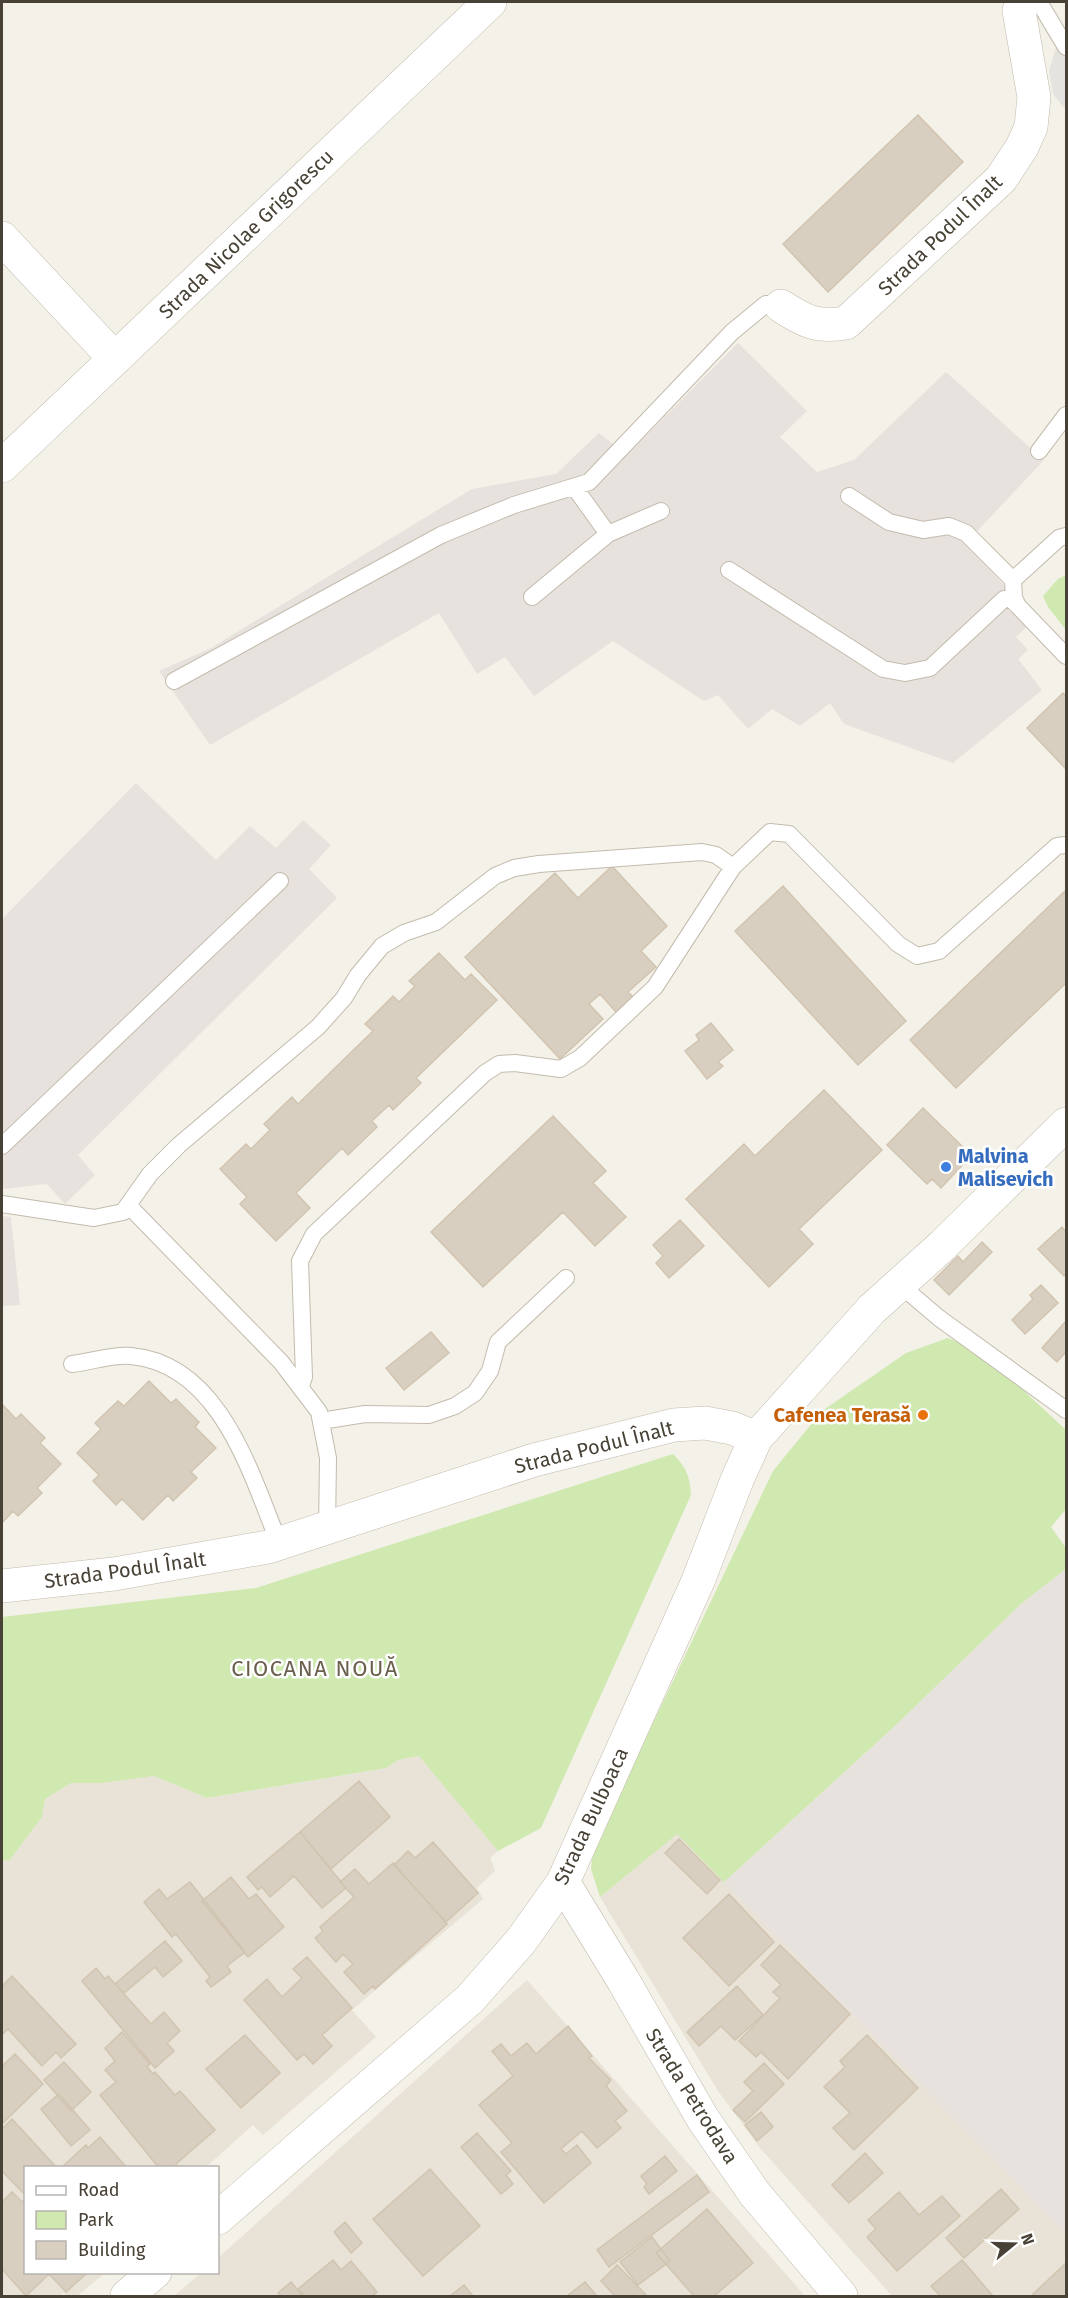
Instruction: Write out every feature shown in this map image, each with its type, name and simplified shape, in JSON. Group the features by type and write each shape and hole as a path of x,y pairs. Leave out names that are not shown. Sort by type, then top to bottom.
{"street":[{"name":"Strada Nicolae Grigorescu","path":"2,466 490,2"},
{"name":"Strada Podul Înalt","path":"781,306 805,321 827,326 846,323 1001,179 1031,127 1034,97 1019,11 1023,2"},
{"path":"2,238 115,359"},
{"path":"756,1438 872,1309 1066,1124"},
{"name":"Strada Podul Înalt","path":"2,1586 114,1574 214,1558 279,1543 534,1460 674,1425 705,1423 732,1428 756,1438"},
{"name":"Strada Bulboaca","path":"219,2217 470,1999 521,1941 563,1882 698,1581 736,1480 756,1438"},
{"name":"Strada Petrodava","path":"563,1882 623,1980 703,2119 755,2194 841,2296"},
{"path":"128,2296 153,2274"}],"lane":[{"path":"1039,2 1066,47"},
{"path":"174,681 441,534 514,505 589,482 732,332 766,304 781,306"},
{"path":"1039,451 1066,415"},
{"path":"575,488 608,534"},
{"path":"849,496 889,522 923,530 949,526 966,533 1013,580 1014,598 1018,606"},
{"path":"532,597 608,534 661,511"},
{"path":"1013,580 1059,538 1066,536"},
{"path":"729,570 883,669 905,673 930,668 1004,599 1011,599 1066,656"},
{"path":"301,1386 304,1377 300,1262 314,1234 485,1073 499,1064 515,1063 561,1069 580,1058 655,987 733,867 770,832 789,834 898,944 917,956 939,951 1063,844"},
{"path":"2,1204 94,1218 123,1212 150,1174 179,1145 318,1026 344,998 382,946 404,933 436,922 495,876 514,868 538,864 702,852 716,855 733,867"},
{"path":"2,1146 280,881"},
{"path":"128,1205 301,1386 319,1412 328,1458 327,1529"},
{"path":"321,1421 365,1414 429,1415 455,1406 475,1393 490,1371 498,1342 567,1278"},
{"path":"899,1284 939,1318 1066,1410"},
{"path":"72,1364 131,1356 168,1366 192,1381 226,1420 240,1446 279,1543"}],"shaded area":[{"path":"1058,41 1066,57 1066,110 1053,94 1049,71"},
{"path":"738,343 807,411 780,437 817,472 854,460 946,372 1044,460 966,543 1035,619 1016,637 1028,650 1018,659 1042,690 953,763 844,724 830,703 800,726 772,709 748,729 718,695 704,701 613,641 534,696 505,657 477,674 439,613 210,745 159,671 211,648 472,489 556,474 599,433 627,455"},
{"path":"136,783 216,860 250,826 276,848 303,820 331,845 309,869 337,898 78,1155 95,1175 65,1204 47,1184 2,1189 2,919"},
{"path":"2,1216 11,1217 20,1305 2,1306"},
{"path":"1066,1569 1066,2234 724,1882 896,1725 1022,1603"},
{"path":"420,1756 498,1851 490,1858 495,1871 477,1888 483,1899 352,2010 376,2037 263,2135 253,2125 207,2166 24,2166 24,2274 104,2274 77,2296 67,2296 64,2293 59,2296 2,2296 2,1860 9,1861 42,1817 45,1799 71,1783 103,1783 154,1776 207,1798 386,1768 398,1760"},
{"path":"677,1833 1066,2234 1066,2296 892,2296 760,2148 718,2091 600,1897"},
{"path":"527,1980 805,2296 174,2296 200,2274 219,2274 219,2257"}],"green space":[{"path":"1066,575 1066,630 1048,607 1043,596 1058,579"},
{"path":"948,1338 983,1353 1066,1430 1066,1509 1051,1527 1066,1548 1066,1569 1022,1603 896,1725 724,1882 677,1834 600,1897 591,1869 593,1849 773,1471 822,1411 906,1353"},
{"path":"673,1454 686,1472 691,1495 541,1828 498,1851 419,1756 398,1760 386,1768 207,1798 154,1776 103,1783 71,1783 45,1799 42,1817 9,1861 2,1860 2,1617 256,1588"}],"building":[{"path":"918,115 963,162 828,292 783,244"},
{"path":"1063,693 1066,696 1066,769 1027,728"},
{"path":"612,866 667,926 641,951 656,967 628,992 633,997 616,1012 600,994 589,1004 603,1019 560,1059 465,957 555,873 578,898"},
{"path":"783,886 906,1021 858,1065 735,931"},
{"path":"1066,890 1066,983 956,1088 910,1040"},
{"path":"439,953 465,980 471,974 497,1000 416,1078 421,1083 393,1110 389,1105 372,1121 377,1127 348,1155 342,1148 296,1193 310,1208 276,1241 240,1204 247,1197 220,1169 246,1144 251,1149 270,1130 264,1124 292,1097 298,1104 373,1031 365,1024 393,996 399,1002 415,986 409,981"},
{"path":"711,1023 733,1050 718,1062 723,1066 707,1079 685,1051 699,1040 696,1035"},
{"path":"824,1090 882,1150 799,1229 813,1244 769,1287 686,1199 744,1144 755,1156"},
{"path":"923,1108 963,1147 959,1152 967,1160 941,1188 932,1179 927,1184 887,1145"},
{"path":"553,1116 606,1171 593,1183 626,1217 595,1246 563,1212 483,1287 431,1232"},
{"path":"680,1220 704,1246 669,1278 656,1263 663,1256 653,1245"},
{"path":"1062,1227 1066,1232 1066,1274 1064,1276 1038,1249"},
{"path":"982,1242 992,1252 949,1295 934,1280 958,1256 963,1262"},
{"path":"1041,1285 1058,1303 1025,1334 1012,1320 1033,1299 1030,1295"},
{"path":"1066,1321 1066,1352 1057,1362 1042,1348"},
{"path":"431,1332 449,1353 404,1390 386,1368"},
{"path":"149,1381 171,1403 176,1399 199,1422 195,1427 216,1448 191,1472 197,1478 173,1501 168,1495 143,1520 122,1499 116,1505 93,1481 99,1475 77,1453 101,1429 95,1423 118,1401 124,1406"},
{"path":"2,1404 16,1419 21,1414 45,1438 40,1443 61,1464 37,1488 42,1493 18,1516 13,1511 2,1523"},
{"path":"359,1781 390,1817 331,1869 300,1832"},
{"path":"300,1832 346,1888 322,1908 294,1876 270,1897 262,1887 258,1890 247,1877"},
{"path":"679,1839 720,1880 707,1894 665,1853"},
{"path":"433,1842 478,1893 446,1922 394,1865 408,1851 415,1858"},
{"path":"393,1863 447,1924 375,1989 373,1986 364,1994 344,1972 353,1964 343,1954 336,1962 315,1938 323,1931 320,1927 354,1897 340,1882 355,1869 369,1884"},
{"path":"231,1877 249,1899 256,1894 284,1927 248,1957 202,1901"},
{"path":"190,1882 245,1952 227,1966 231,1972 211,1987 206,1981 210,1977 176,1934 172,1937 144,1902 159,1889 167,1899"},
{"path":"729,1894 774,1942 729,1986 683,1938"},
{"path":"165,1941 182,1961 163,1977 155,1967 124,1993 115,1984"},
{"path":"780,1945 850,2014 788,2079 761,2052 756,2057 739,2041 780,1998 773,1992 781,1985 761,1965"},
{"path":"307,1957 352,2008 322,2035 332,2046 313,2064 304,2054 297,2060 244,2000 267,1979 282,1997 302,1978 293,1969"},
{"path":"96,1968 105,1979 108,1976 151,2024 164,2012 180,2031 167,2043 174,2051 155,2068 82,1981"},
{"path":"12,1976 76,2044 61,2058 56,2052 42,2066 8,2029 2,2035 2,1986"},
{"path":"737,1986 763,2015 735,2040 721,2026 699,2046 687,2032"},
{"path":"568,2026 592,2056 589,2058 611,2080 606,2086 627,2111 615,2121 621,2128 597,2148 582,2131 561,2149 566,2154 577,2145 591,2163 544,2203 501,2152 512,2143 479,2105 513,2076 492,2051 501,2044 511,2056 527,2043 536,2054"},
{"path":"122,2032 150,2064 147,2067 153,2074 155,2072 175,2095 180,2091 215,2130 176,2164 178,2166 157,2166 100,2095 116,2082 105,2070 115,2061 105,2048"},
{"path":"245,2035 280,2073 241,2108 206,2069"},
{"path":"867,2035 918,2088 854,2150 833,2128 850,2113 824,2087 845,2067 840,2061"},
{"path":"15,2054 43,2084 2,2124 2,2066"},
{"path":"64,2062 91,2092 71,2111 44,2080"},
{"path":"764,2063 784,2084 745,2122 733,2110 753,2091 744,2082"},
{"path":"59,2094 90,2130 71,2146 41,2109"},
{"path":"761,2112 773,2127 757,2141 745,2125"},
{"path":"12,2119 55,2166 24,2166 24,2194 2,2171 2,2129"},
{"path":"477,2133 511,2171 506,2175 513,2184 501,2194 461,2147"},
{"path":"100,2137 125,2166 63,2166 86,2145 88,2148"},
{"path":"865,2153 883,2173 849,2203 832,2185"},
{"path":"665,2156 677,2171 649,2194 644,2187 647,2184 641,2176"},
{"path":"430,2169 480,2226 423,2276 373,2219"},
{"path":"697,2175 709,2192 609,2267 597,2250"},
{"path":"1001,2189 1019,2209 964,2258 946,2238"},
{"path":"12,2192 22,2202 24,2200 24,2274 49,2274 26,2296 2,2269 2,2202"},
{"path":"899,2192 919,2215 942,2196 960,2216 897,2271 867,2237 876,2229 868,2220"},
{"path":"707,2209 753,2263 714,2296 694,2296 656,2253"},
{"path":"345,2222 362,2243 351,2253 334,2232"},
{"path":"652,2237 670,2261 638,2285 620,2262"},
{"path":"333,2260 341,2270 351,2261 377,2292 372,2296 305,2296 298,2289"},
{"path":"962,2260 993,2296 940,2296 931,2286"},
{"path":"1066,2263 1066,2296 1031,2296"},
{"path":"617,2265 647,2296 615,2296 601,2281"},
{"path":"49,2274 86,2274 66,2292"},
{"path":"291,2282 303,2296 281,2296 278,2293"},
{"path":"585,2282 597,2296 567,2296"},
{"path":"464,2285 473,2296 450,2296"}],"place":[{"name":"Malvina Malisevich","path":"946,1167"},
{"name":"Cafenea Terasă","path":"923,1415"}],"district":[{"name":"CIOCANA NOUĂ","path":"315,1668"}]}
